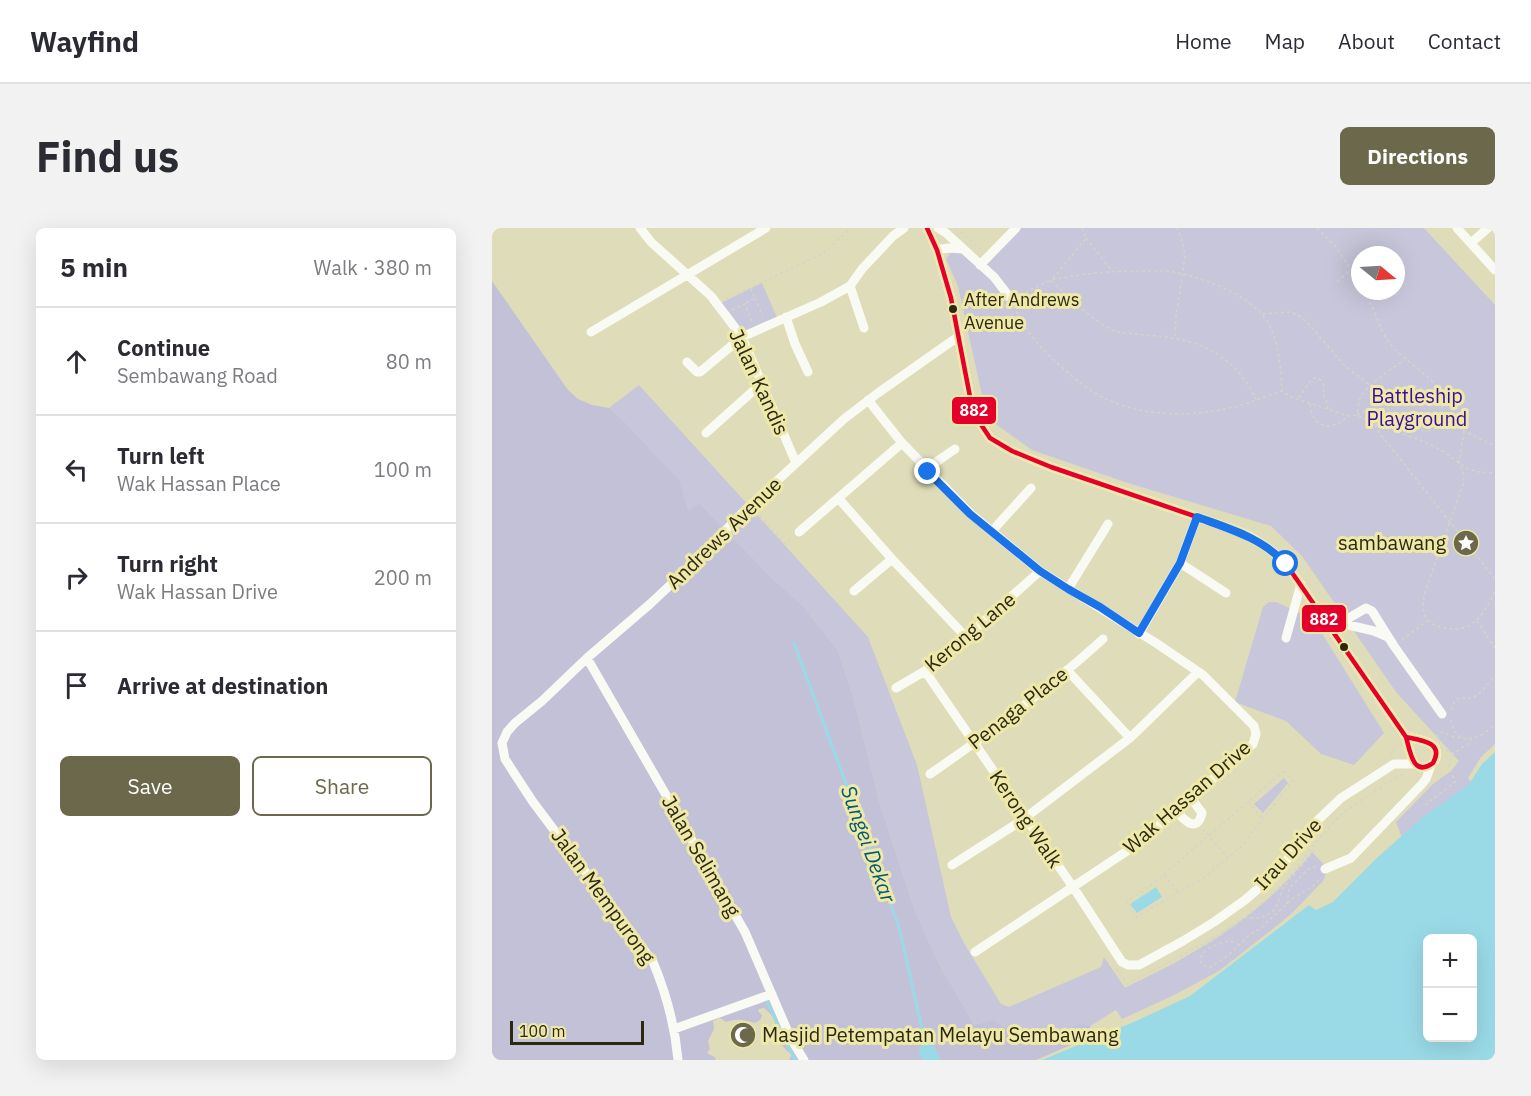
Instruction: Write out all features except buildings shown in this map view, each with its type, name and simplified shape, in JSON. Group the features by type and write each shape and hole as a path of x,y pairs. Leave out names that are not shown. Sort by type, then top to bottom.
{"street":[{"name":"Jalan Kandis","path":"640,228 651,242 711,296 742,338 763,382 796,464"},
{"path":"591,332 766,228"},
{"path":"687,362 699,372 742,338 821,302 850,286 862,269 893,236 904,228"},
{"path":"927,228 937,250 951,298 971,402 978,420 990,438 1012,451 1051,467 1254,538 1278,554 1336,625 1406,737 1415,765 1423,768 1431,765"},
{"path":"938,228 994,277 1011,299"},
{"path":"980,265 1016,228"},
{"path":"1457,228 1495,270"},
{"path":"1472,243 1488,228"},
{"path":"937,250 963,249"},
{"path":"850,286 864,328"},
{"path":"786,318 808,372"},
{"name":"Andrews Avenue","path":"502,743 507,732 515,723 650,604 741,514 796,464 868,400 959,336"},
{"path":"706,433 763,382"},
{"name":"Wak Hassan Drive","path":"868,400 926,470 970,514 1040,571 1100,607 1203,675 1254,726 1256,734 1253,744 1132,848 975,952"},
{"path":"799,532 902,443"},
{"path":"926,470 955,449"},
{"path":"992,531 1031,488"},
{"path":"839,499 966,637"},
{"path":"1139,633 1180,563 1197,517"},
{"path":"1068,589 1108,524"},
{"path":"854,591 892,559"},
{"path":"1180,563 1227,593"},
{"name":"Kerong Lane","path":"896,688 925,671 1040,571"},
{"path":"1286,638 1301,584"},
{"path":"1336,625 1369,608 1442,714"},
{"path":"1336,625 1374,631 1388,637"},
{"name":"Penaga Place","path":"930,774 1067,670 1103,639"},
{"name":"Jalan Selimang","path":"587,658 746,932 791,1039 804,1060"},
{"path":"1067,670 1131,738"},
{"name":"Kerong Walk","path":"925,671 1073,887 1118,957 1128,965"},
{"path":"952,866 1025,817 1131,738 1198,672"},
{"path":"1406,737 1431,740"},
{"path":"1411,751 1419,742 1431,740"},
{"path":"1325,869 1351,858 1422,784 1436,758 1431,740"},
{"name":"Jalan Mempurong","path":"502,743 505,759 527,792 653,962 663,985 674,1029 678,1060"},
{"name":"Irau Drive","path":"1128,965 1139,965 1183,941 1245,900 1286,861 1318,820 1341,798 1394,764 1415,765"},
{"path":"1176,811 1188,823 1198,822 1202,817 1201,810 1191,798"},
{"path":"674,1029 772,994"}],"path":[{"path":"721,302 824,254 852,228"},
{"path":"956,228 989,256"},
{"path":"1082,228 1086,238 1113,272"},
{"path":"1175,337 1185,256 1177,228"},
{"path":"1317,228 1337,248 1350,269 1337,282"},
{"path":"1051,281 1086,238"},
{"path":"1282,392 1279,354 1274,336 1262,314 1246,300 1226,289 1183,274 1166,271 1113,272 1051,281 1011,299 1017,314 1050,358 1084,386 1115,402 1146,411 1175,414 1226,409 1282,392 1348,416 1357,415 1369,409 1389,417 1394,416"},
{"path":"1051,281 1099,322 1117,332 1175,337 1208,348 1226,360 1242,377 1257,399"},
{"path":"750,287 763,316"},
{"path":"729,312 755,298"},
{"path":"1369,300 1383,333 1394,349 1448,397 1464,430 1459,463 1463,471 1464,482 1423,599 1424,615 1433,625 1453,629 1463,628 1476,621 1495,591"},
{"path":"745,304 755,328"},
{"path":"1262,314 1291,312 1298,315 1307,321 1344,365 1371,386"},
{"path":"1357,415 1358,402 1362,394 1405,359"},
{"path":"1298,399 1311,380 1321,379 1324,382 1324,399 1329,410"},
{"path":"1414,386 1432,392 1438,397 1443,414 1434,429 1422,431 1407,428 1389,411 1386,404 1388,394 1398,388 1414,386"},
{"path":"1310,404 1312,417 1326,426 1338,424 1348,416"},
{"path":"1357,415 1441,450 1468,469 1495,473"},
{"path":"1374,424 1495,579"},
{"path":"1405,435 1407,428"},
{"path":"1464,430 1495,446"},
{"path":"753,509 785,544 799,532"},
{"path":"1394,646 1428,620"},
{"path":"1476,621 1495,648"},
{"path":"1462,738 1451,725 1449,715 1454,702 1459,697 1474,697 1495,675"},
{"path":"1431,740 1442,732 1454,738 1472,739 1485,734 1495,724"},
{"path":"1425,804 1455,782 1448,764 1455,754 1472,739"},
{"path":"1384,761 1396,746"},
{"path":"1445,749 1455,754"},
{"path":"1114,965 1126,984 1205,943 1249,914 1297,869 1334,821 1353,805 1404,774 1404,764"},
{"path":"1284,771 1293,780 1263,819 1242,846 1201,880 1136,917 1127,901 1149,887 1284,771"},
{"path":"1248,802 1263,819"},
{"path":"1198,822 1228,858"},
{"path":"1205,943 1206,945 1245,918 1261,918 1272,912 1277,906 1283,888 1314,851 1312,849"},
{"path":"1239,945 1227,941 1211,948 1202,954 1200,960 1202,965 1210,967 1229,955 1239,945 1248,936 1322,878 1325,869 1316,866 1307,870 1289,889 1287,904"},
{"path":"1163,875 1178,893"},
{"path":"1272,912 1275,917"}],"green space":[{"name":"Battleship Playground","path":"1021,228 1424,228 1495,305 1495,744 1481,757 1468,778 1478,791 1407,851 1396,822 1459,761 1396,692 1302,556 1271,526 1128,483 1032,450 987,418 958,286 946,259 951,252 957,250 981,270"},
{"path":"762,283 778,320 743,336 729,312 719,304"},
{"path":"639,385 868,637 917,765 951,917 1001,1004 1009,1007 1101,967 1104,957 1125,988 1187,956 1244,919 1273,895 1312,852 1328,869 1323,881 1293,912 1219,971 1122,1019 1116,1010 1090,1026 1080,1025 1039,1044 1032,1035 1010,1031 993,1020 974,1025 937,960 915,911 880,804 853,696 838,651 803,606 772,578 701,505 688,512 642,442 609,408"},
{"path":"1269,602 1276,602 1313,619 1384,733 1354,765 1321,754 1286,721 1235,702 1263,607"},
{"path":"1284,778 1288,783 1263,813 1254,804"}],"shaded area":[{"path":"492,281 568,390 578,399 592,405 609,408 624,422 679,480 688,511 700,504 772,578 803,606 838,651 853,696 880,804 915,911 937,960 974,1025 993,1020 1010,1031 1024,1028 1039,1044 1080,1024 1090,1026 1094,1035 1036,1060 789,1060 792,1055 774,1038 775,1021 764,1008 759,1009 761,1019 755,1023 741,1020 726,1022 720,1018 713,1021 714,1029 708,1041 710,1049 707,1053 716,1058 715,1060 492,1060"}],"water":[{"path":"1495,752 1495,1060 1042,1060 1190,996 1309,905 1316,910 1333,902 1379,856 1423,817 1469,784 1482,764"},
{"path":"1156,887 1162,897 1137,913 1130,904"}],"waterway":[{"name":"Sungei Dekar","path":"794,643 899,927 927,1051"},
{"path":"767,1002 795,1060"},
{"path":"927,1051 932,1060"}],"transit line":[{"name":"882","path":"927,228 937,250 951,298 971,402 978,420 990,438 1012,451 1051,467 1241,532 1265,546 1286,564 1406,737"},
{"name":"882","path":"1406,737 1424,741 1433,746 1436,750 1433,763 1426,767 1417,765 1411,755 1406,737"}],"place":[{"name":"After Andrews Avenue","path":"953,309"},
{"name":"sambawang","path":"1466,543"},
{"name":"Masjid Petempatan Melayu Sembawang","path":"743,1035"}],"route":[{"path":"928,472 970,514 1040,571 1139,633 1180,563 1197,517 1254,538 1278,554 1286,564"}]}
